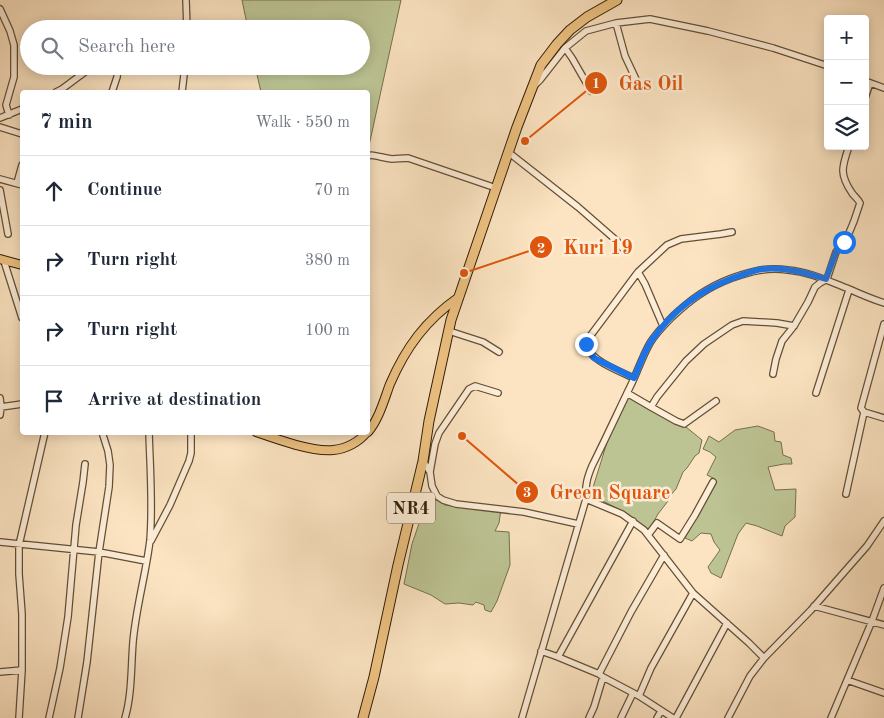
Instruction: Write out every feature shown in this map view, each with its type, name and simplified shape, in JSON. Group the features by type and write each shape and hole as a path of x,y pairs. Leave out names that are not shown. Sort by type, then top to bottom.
{"highway":[{"name":"NR4","path":"363,718 423,461 429,421 449,331 508,152 541,65 570,30 587,17 617,0"}],"main road":[{"path":"2,260 20,264"},
{"path":"370,428 375,422 400,363 413,341 443,308 459,297"},
{"path":"266,435 301,446 333,450 352,445 365,435"}],"street":[{"path":"186,0 187,20"},
{"path":"0,9 10,30 14,45 14,77 6,105 9,115"},
{"path":"532,88 565,48 586,31 616,23 653,19 773,48 824,65"},
{"path":"616,23 625,56 640,88"},
{"path":"565,48 591,91"},
{"path":"60,90 81,75"},
{"path":"113,90 117,75"},
{"path":"182,90 184,75"},
{"path":"869,82 884,88"},
{"path":"0,118 20,110"},
{"path":"0,127 20,133"},
{"path":"773,374 782,341 794,326 815,287 826,279 836,252 848,238 860,203 843,176 848,150"},
{"path":"508,152 578,206 617,241 624,250"},
{"path":"370,155 394,159 408,158 496,188"},
{"path":"0,179 20,184"},
{"path":"0,190 8,234"},
{"path":"634,378 594,358 586,344 588,339 638,272 659,251 681,238 732,232"},
{"path":"2,260 20,312"},
{"path":"522,718 586,499 585,484 647,350 663,326 690,300 702,292 718,284 762,269 801,272 826,279 884,303"},
{"path":"638,272 663,326"},
{"path":"816,392 849,290"},
{"path":"651,407 686,361 704,344 732,324 743,321 794,326"},
{"path":"846,494 864,412 861,408 884,324"},
{"path":"449,331 483,342 499,352"},
{"path":"498,392 475,386 469,389 440,433 430,472 432,486 437,496 449,503 524,512 578,524"},
{"path":"627,393 684,424 716,401"},
{"path":"0,398 0,415"},
{"path":"1,407 20,404"},
{"path":"864,412 884,418"},
{"path":"19,718 22,670 22,614 19,544 44,435"},
{"path":"78,718 109,487 110,465 103,435"},
{"path":"125,718 129,700 133,642 149,544 152,505 149,435"},
{"path":"149,544 170,505 189,461 192,435"},
{"path":"423,461 430,472"},
{"path":"49,718 60,668 68,617 76,526 84,482 85,464"},
{"path":"648,535 657,523 680,539 713,482"},
{"path":"586,499 622,514 633,521 648,535 693,592 764,658"},
{"path":"558,657 633,521"},
{"path":"728,718 750,676 764,658 814,606 867,546 884,521"},
{"path":"0,542 99,552 146,561"},
{"path":"589,718 594,707 601,676 631,612 664,555"},
{"path":"831,718 884,588"},
{"path":"621,718 693,592"},
{"path":"814,606 884,625"},
{"path":"541,651 601,676 636,694 674,718 727,623"},
{"path":"0,672 22,670"},
{"path":"846,680 884,694"},
{"path":"657,718 661,711"}],"green space":[{"path":"242,0 401,0 370,141 370,90 261,90 257,75 370,75 370,20 246,20"},
{"path":"629,396 686,427 702,440 699,453 683,472 676,489 649,530 628,514 591,494 613,423 625,399 627,400"},
{"path":"758,426 774,432 775,441 781,442 783,455 791,458 792,464 768,467 775,490 796,489 795,517 785,526 782,536 746,523 738,534 721,578 711,573 708,567 720,550 711,534 701,533 692,541 685,538 715,485 715,479 707,475 716,457 703,449 709,436 719,442 735,430"},
{"path":"427,500 437,500 445,505 460,507 501,509 499,523 495,531 509,532 510,565 491,612 485,610 484,605 476,602 473,605 445,604 431,595 404,584 412,544"}],"place":[{"name":"Gas Oil","path":"525,141"},
{"name":"Kuri 19","path":"464,273"},
{"name":"Green Square","path":"462,436"}],"route":[{"path":"586,344 594,358 634,378 652,340 663,326 690,300 702,292 718,284 762,269 801,272 826,279 836,252 844,242"}]}
